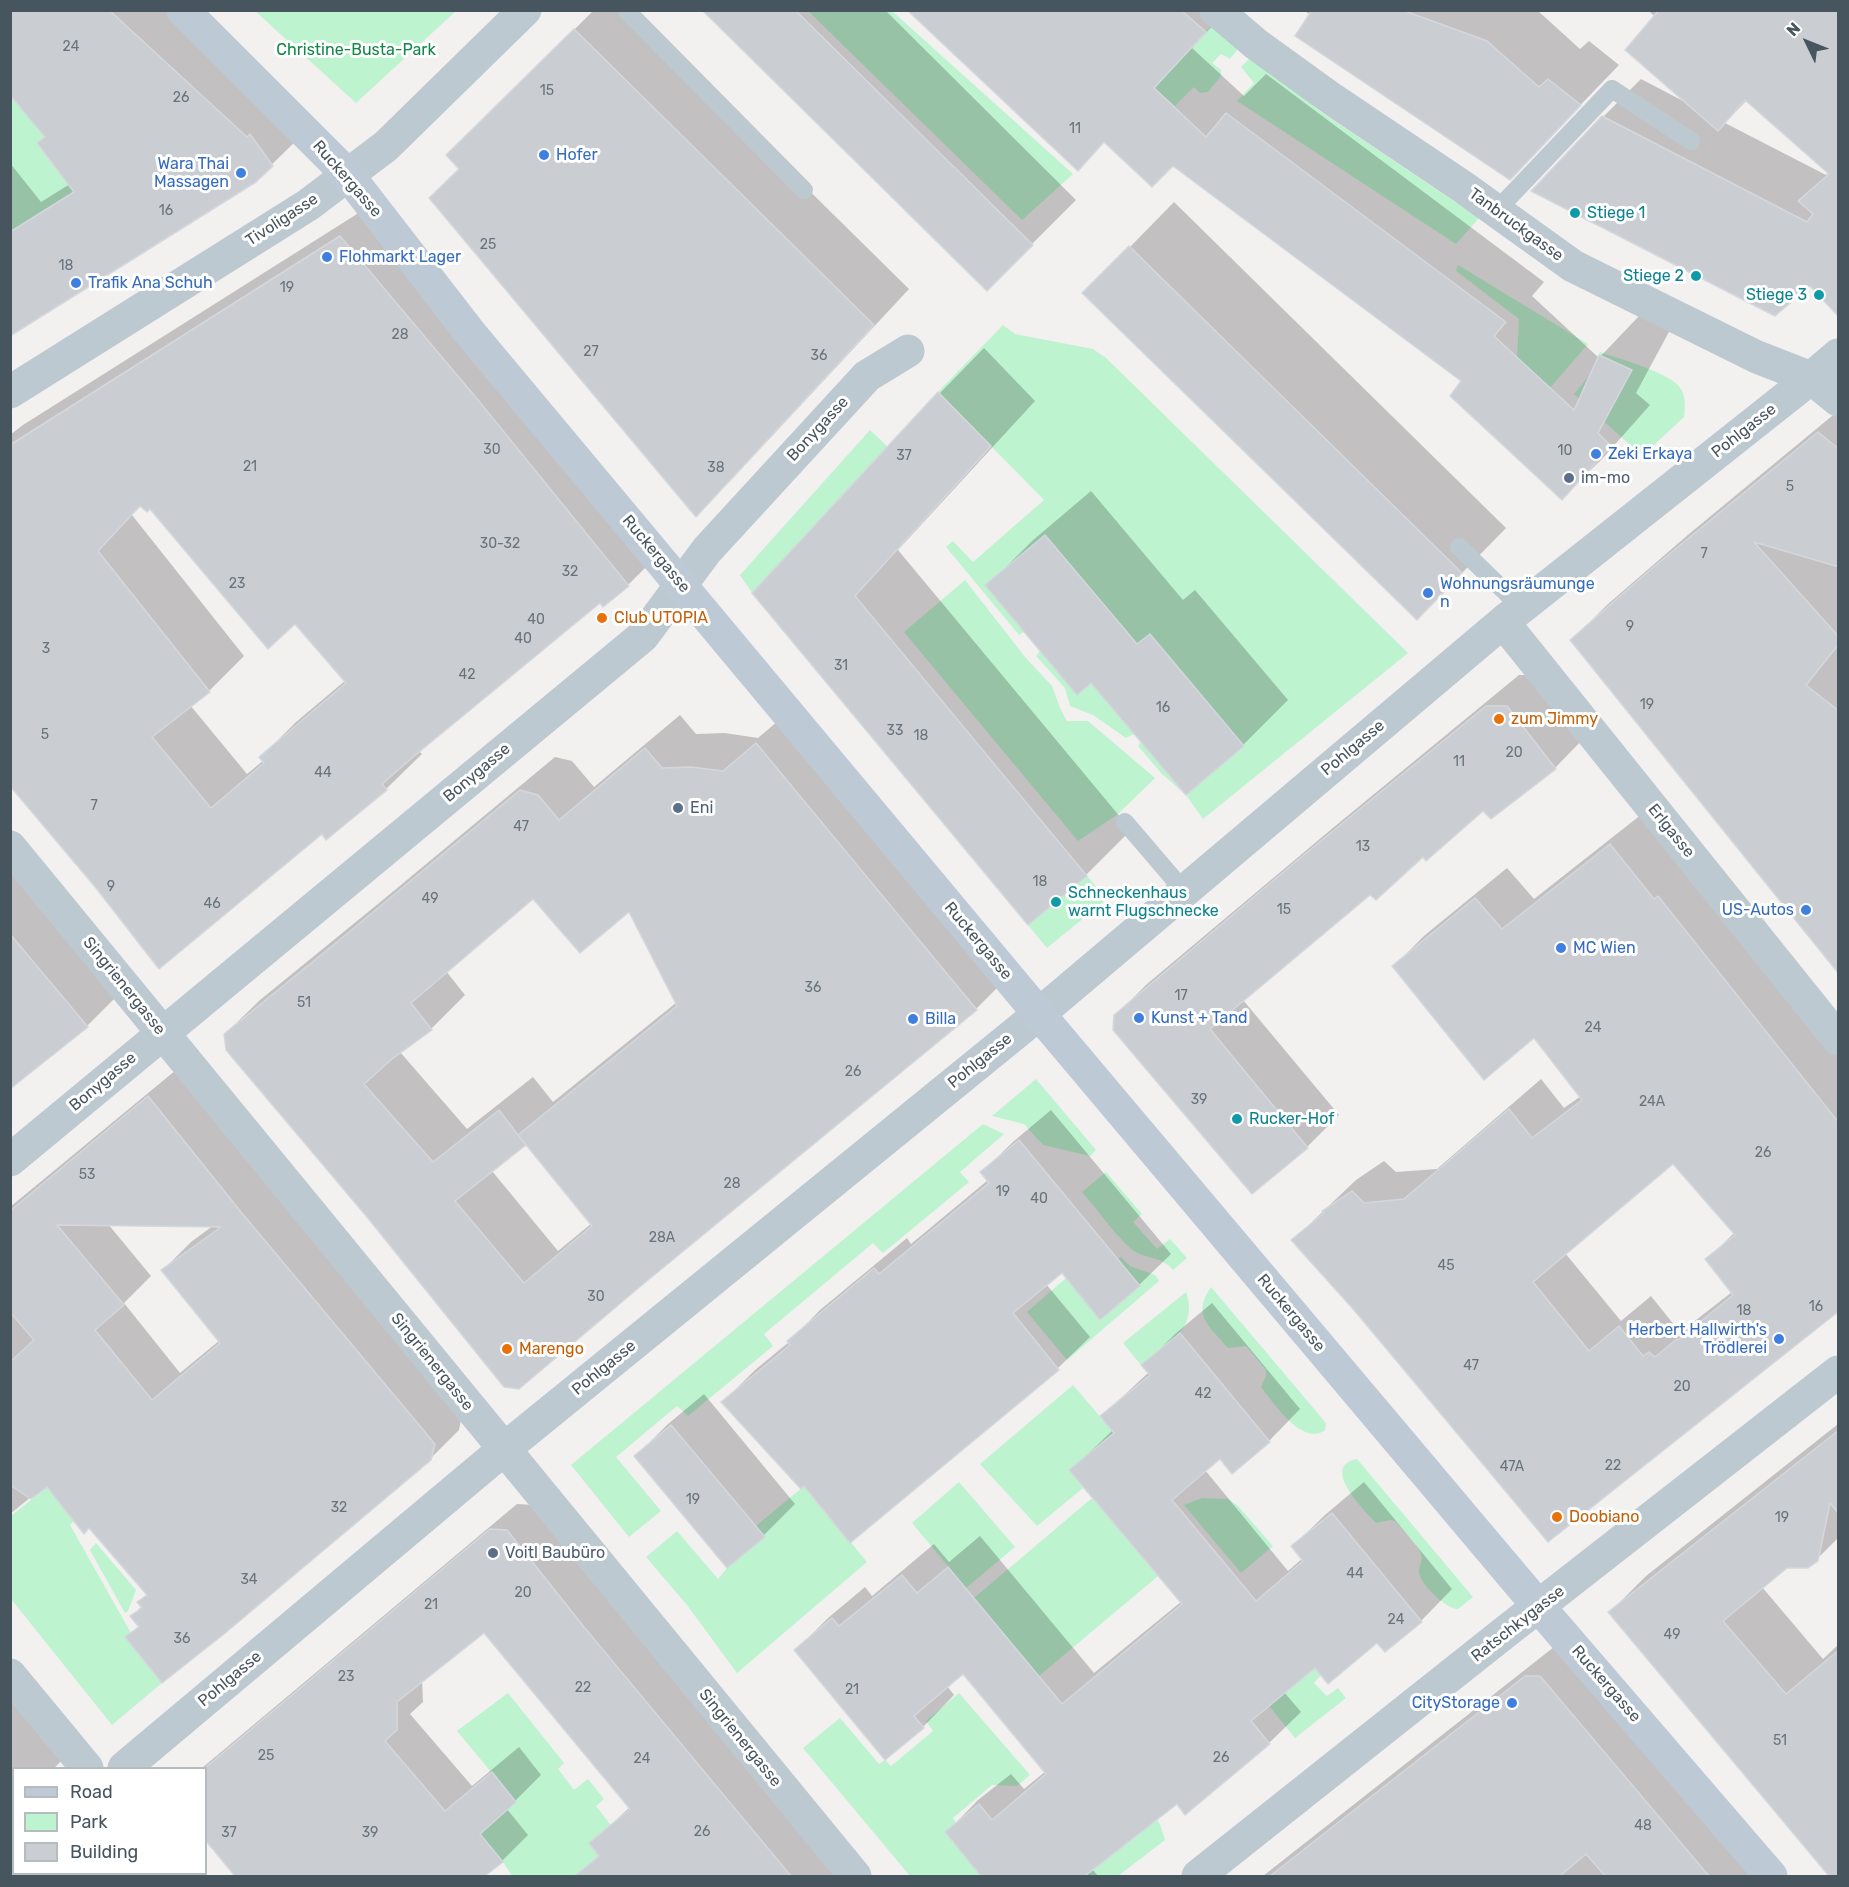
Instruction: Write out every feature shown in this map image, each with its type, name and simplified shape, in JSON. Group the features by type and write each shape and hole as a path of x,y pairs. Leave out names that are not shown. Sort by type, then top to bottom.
{"main road":[{"name":"Ruckergasse","path":"183,10 348,175 471,334 1039,1014 1539,1607 1770,1876"}],"street":[{"name":"Tivoligasse","path":"10,392 308,205 386,146 525,10"},
{"name":"Tanbruckgasse","path":"1216,11 1256,44 1332,99 1573,266 1757,357 1811,378 1839,400"},
{"name":"Bonygasse","path":"10,1160 644,636 707,550 867,376 908,351"},
{"name":"Pohlgasse","path":"125,1767 503,1450 1039,1014 1512,615 1839,355"},
{"name":"Erlgasse","path":"1512,615 1839,1039"},
{"name":"Singrienergasse","path":"10,847 855,1876"},
{"name":"Ratschkygasse","path":"1198,1876 1839,1372"},
{"path":"10,1676 86,1767"}],"lane":[{"path":"626,10 804,190"},
{"path":"1496,211 1612,89 1690,141"},
{"path":"1459,548 1512,615"},
{"path":"1125,822 1184,891"}],"green space":[{"name":"Christine-Busta-Park","path":"255,11 456,11 356,103"},
{"path":"808,11 892,11 1073,174 1022,220"},
{"path":"1213,24 1241,45 1230,59 1221,54 1212,63 1221,70 1221,76 1208,92 1200,93 1194,87 1175,106 1155,88"},
{"path":"1252,56 1321,112 1479,218 1456,244 1237,101 1254,83 1241,67"},
{"path":"10,59 31,119 45,137 37,144 65,181 87,193 68,195 28,220 10,241"},
{"path":"1458,265 1588,344 1550,388 1517,358 1519,319 1456,271"},
{"path":"1003,325 1015,334 1093,349 1106,358 1408,653 1203,819 1186,795 1162,774 1138,746 1141,742 1134,734 1126,738 1093,715 1070,706 1065,688 1036,656 1040,651 1024,632 1019,635 946,547 953,541 973,562 1044,500 938,392"},
{"path":"1600,352 1656,372 1675,383 1683,392 1684,417 1642,456 1574,394 1589,376 1621,390 1632,370 1599,355"},
{"path":"870,430 888,447 752,593 740,575"},
{"path":"965,580 1025,657 1052,686 1067,721 1088,721 1155,778 1118,814 1078,841 904,632"},
{"path":"1087,876 1107,899 1047,948 1028,925"},
{"path":"1036,1079 1096,1150 1090,1156 1043,1145 1024,1124 992,1116"},
{"path":"983,1124 1004,1134 960,1172 969,1182 883,1253 873,1243 764,1334 773,1346 688,1416 677,1406 616,1457 661,1511 629,1537 571,1465"},
{"path":"1106,1172 1142,1214 1133,1222 1157,1249 1170,1239 1187,1258 1173,1270 1163,1262 1139,1254 1128,1246 1082,1192"},
{"path":"1121,1257 1130,1266 1155,1275 1159,1281 1067,1360 1027,1312 1066,1278 1100,1319 1140,1287 1117,1259"},
{"path":"1211,1287 1326,1423 1325,1430 1316,1434 1307,1433 1289,1421 1261,1387 1266,1370 1246,1346 1228,1348 1209,1327 1203,1313 1203,1305"},
{"path":"1186,1292 1189,1305 1184,1326 1170,1343 1141,1365 1123,1343"},
{"path":"1073,1385 1114,1433 1069,1470 1083,1488 1037,1526 980,1464"},
{"path":"1357,1459 1473,1597 1458,1609 1447,1605 1424,1583 1419,1572 1421,1553 1395,1521 1376,1523 1348,1489 1342,1470 1346,1463"},
{"path":"959,1482 1015,1547 966,1588 912,1523"},
{"path":"52,1483 80,1515 70,1525 131,1633 126,1638 162,1683 112,1725 11,1599 11,1516"},
{"path":"804,1486 867,1562 737,1673 687,1605 646,1557 677,1531 718,1579 727,1568 765,1537 756,1526"},
{"path":"1092,1498 1158,1576 1039,1676 974,1598"},
{"path":"1202,1498 1228,1499 1238,1506 1273,1546 1241,1573 1184,1505"},
{"path":"96,1543 136,1590 128,1611 125,1613 90,1550"},
{"path":"1315,1668 1321,1675 1314,1683 1327,1696 1338,1688 1346,1698 1295,1738 1269,1706"},
{"path":"508,1693 564,1763 558,1769 574,1790 588,1779 604,1799 596,1806 621,1838 594,1860 607,1876 512,1876 480,1834 516,1802 457,1731"},
{"path":"959,1693 1030,1775 1017,1786 992,1785 953,1818 956,1823 945,1832 981,1876 910,1876 803,1748 840,1718 879,1764 885,1760 891,1766 933,1731 926,1721"},
{"path":"1157,1820 1165,1840 1118,1876 1085,1876"}],"building":[{"path":"10,10 109,10 247,137 250,134 273,166 256,182 10,336 10,232 74,192 37,143 45,137 10,95"},
{"path":"702,10 795,10 1033,245 987,291"},
{"path":"907,10 1181,10 1206,32 1154,88 1206,137 1226,113 1506,322 1494,336 1574,410 1599,355 1632,370 1598,433 1611,446 1562,500 1450,396 1461,381 1173,166 1152,187 1104,142 1078,171"},
{"path":"1312,10 1402,10 1487,41 1539,87 1548,79 1581,105 1510,180 1295,36"},
{"path":"1659,10 1839,10 1839,317 1810,286 1775,316 1531,191 1602,116 1807,222 1813,214 1798,201 1829,174 1745,100 1718,131 1625,50"},
{"path":"574,29 874,325 696,517 429,198 459,169 446,155"},
{"path":"340,236 478,400 629,586 603,607 600,603 413,757 382,784 387,790 326,840 322,834 159,969 96,888 10,786 10,445","holes":["140,506 147,512 150,509 268,649 295,624 346,683 259,757 264,763 211,808 152,737 210,692 98,551"]},
{"path":"1129,246 1462,573 1417,620 1082,293"},
{"path":"938,392 991,446 855,596 1087,876 1028,925 752,593"},
{"path":"1818,432 1839,449 1839,567 1754,542 1839,637 1839,644 1806,685 1839,711 1839,974 1570,640 1651,569"},
{"path":"1045,535 1137,644 1150,634 1244,746 1186,795 1091,683 1077,695 985,585"},
{"path":"1486,706 1507,706 1556,769 1491,819 1483,811 1426,861 1423,857 1376,900 1370,895 1210,1029 1308,1148 1252,1194 1113,1030 1114,1015 1300,858"},
{"path":"756,743 977,1010 519,1389 504,1387 367,1217 226,1050 224,1034 520,790 538,795 559,820 645,748 662,768 691,767 723,771","holes":["533,899 580,953 629,912 677,1006 518,1135 499,1110 433,1162 364,1084 392,1059 432,1030 411,1003","518,1135 592,1226 524,1283 455,1201 526,1145"]},
{"path":"1610,844 1654,899 1658,896 1839,1123 1839,1311 1548,1542 1354,1310 1291,1240 1324,1213 1322,1211 1352,1191 1364,1203 1404,1199 1509,1109 1532,1138 1582,1100 1534,1038 1484,1080 1392,966 1475,898 1502,929","holes":["1673,1164 1735,1235 1705,1259 1733,1295 1655,1357 1649,1352 1643,1356 1619,1326 1589,1351 1533,1282"]},
{"path":"10,934 88,1027 10,1089"},
{"path":"148,1096 241,1212 435,1444 431,1460 224,1634 162,1683 125,1637 139,1627 130,1616 142,1608 137,1602 147,1595 89,1528 84,1534 47,1487 31,1499 10,1485 10,1362 34,1340 10,1312 10,1211","holes":["57,1225 221,1227 161,1270 220,1343 152,1400 95,1330 124,1305"]},
{"path":"1019,1140 1140,1286 1100,1320 1062,1273 1013,1313 1059,1370 850,1543 804,1486 801,1489 721,1402 790,1345 787,1341 874,1268 879,1274 989,1183 980,1172"},
{"path":"1180,1333 1270,1442 1232,1474 1220,1459 1172,1500 1256,1601 1303,1561 1291,1546 1332,1513 1422,1622 1385,1652 1377,1643 1328,1684 1315,1668 1251,1721 1270,1744 1185,1815 1177,1804 1085,1876 981,1876 945,1832 979,1804 992,1820 1046,1774 963,1674 914,1716 924,1728 885,1760 794,1650 832,1618 839,1626 902,1575 917,1593 948,1567 1062,1704 1182,1604 1069,1470 1114,1433 1100,1416 1150,1375 1141,1365"},
{"path":"671,1425 765,1537 727,1568 634,1456"},
{"path":"1839,1430 1839,1514 1830,1503 1818,1561 1808,1568 1787,1568 1723,1621 1786,1694 1839,1650 1839,1876 1829,1876 1608,1612"},
{"path":"490,1529 507,1530 584,1627 791,1876 575,1876 599,1856 589,1843 630,1809 484,1633 397,1702 397,1730 385,1741 445,1811 492,1772 516,1802 480,1834 503,1862 485,1876 235,1876 207,1842 206,1767"},
{"path":"1525,1676 1540,1676 1709,1876 1605,1876 1586,1854 1560,1876 1270,1876"}],"place":[{"name":"Hofer","path":"544,155"},
{"name":"Wara Thai Massagen","path":"241,173"},
{"name":"Stiege 1","path":"1575,213"},
{"name":"Flohmarkt Lager","path":"327,257"},
{"name":"Stiege 2","path":"1696,276"},
{"name":"Trafik Ana Schuh","path":"76,283"},
{"name":"Stiege 3","path":"1819,295"},
{"name":"Zeki Erkaya","path":"1596,454"},
{"name":"im-mo","path":"1569,478"},
{"name":"Wohnungsräumunge n","path":"1428,593"},
{"name":"Club UTOPIA","path":"602,618"},
{"name":"zum Jimmy","path":"1499,719"},
{"name":"Eni","path":"678,808"},
{"name":"Schneckenhaus warnt Flugschnecke","path":"1056,902"},
{"name":"US-Autos","path":"1806,910"},
{"name":"MC Wien","path":"1561,948"},
{"name":"Kunst + Tand","path":"1139,1018"},
{"name":"Billa","path":"913,1019"},
{"name":"Rucker-Hof","path":"1237,1119"},
{"name":"Herbert Hallwirth's Trödlerei","path":"1779,1339"},
{"name":"Marengo","path":"507,1349"},
{"name":"Doobiano","path":"1557,1517"},
{"name":"Voitl Baubüro","path":"493,1553"},
{"name":"CityStorage","path":"1512,1703"}]}
